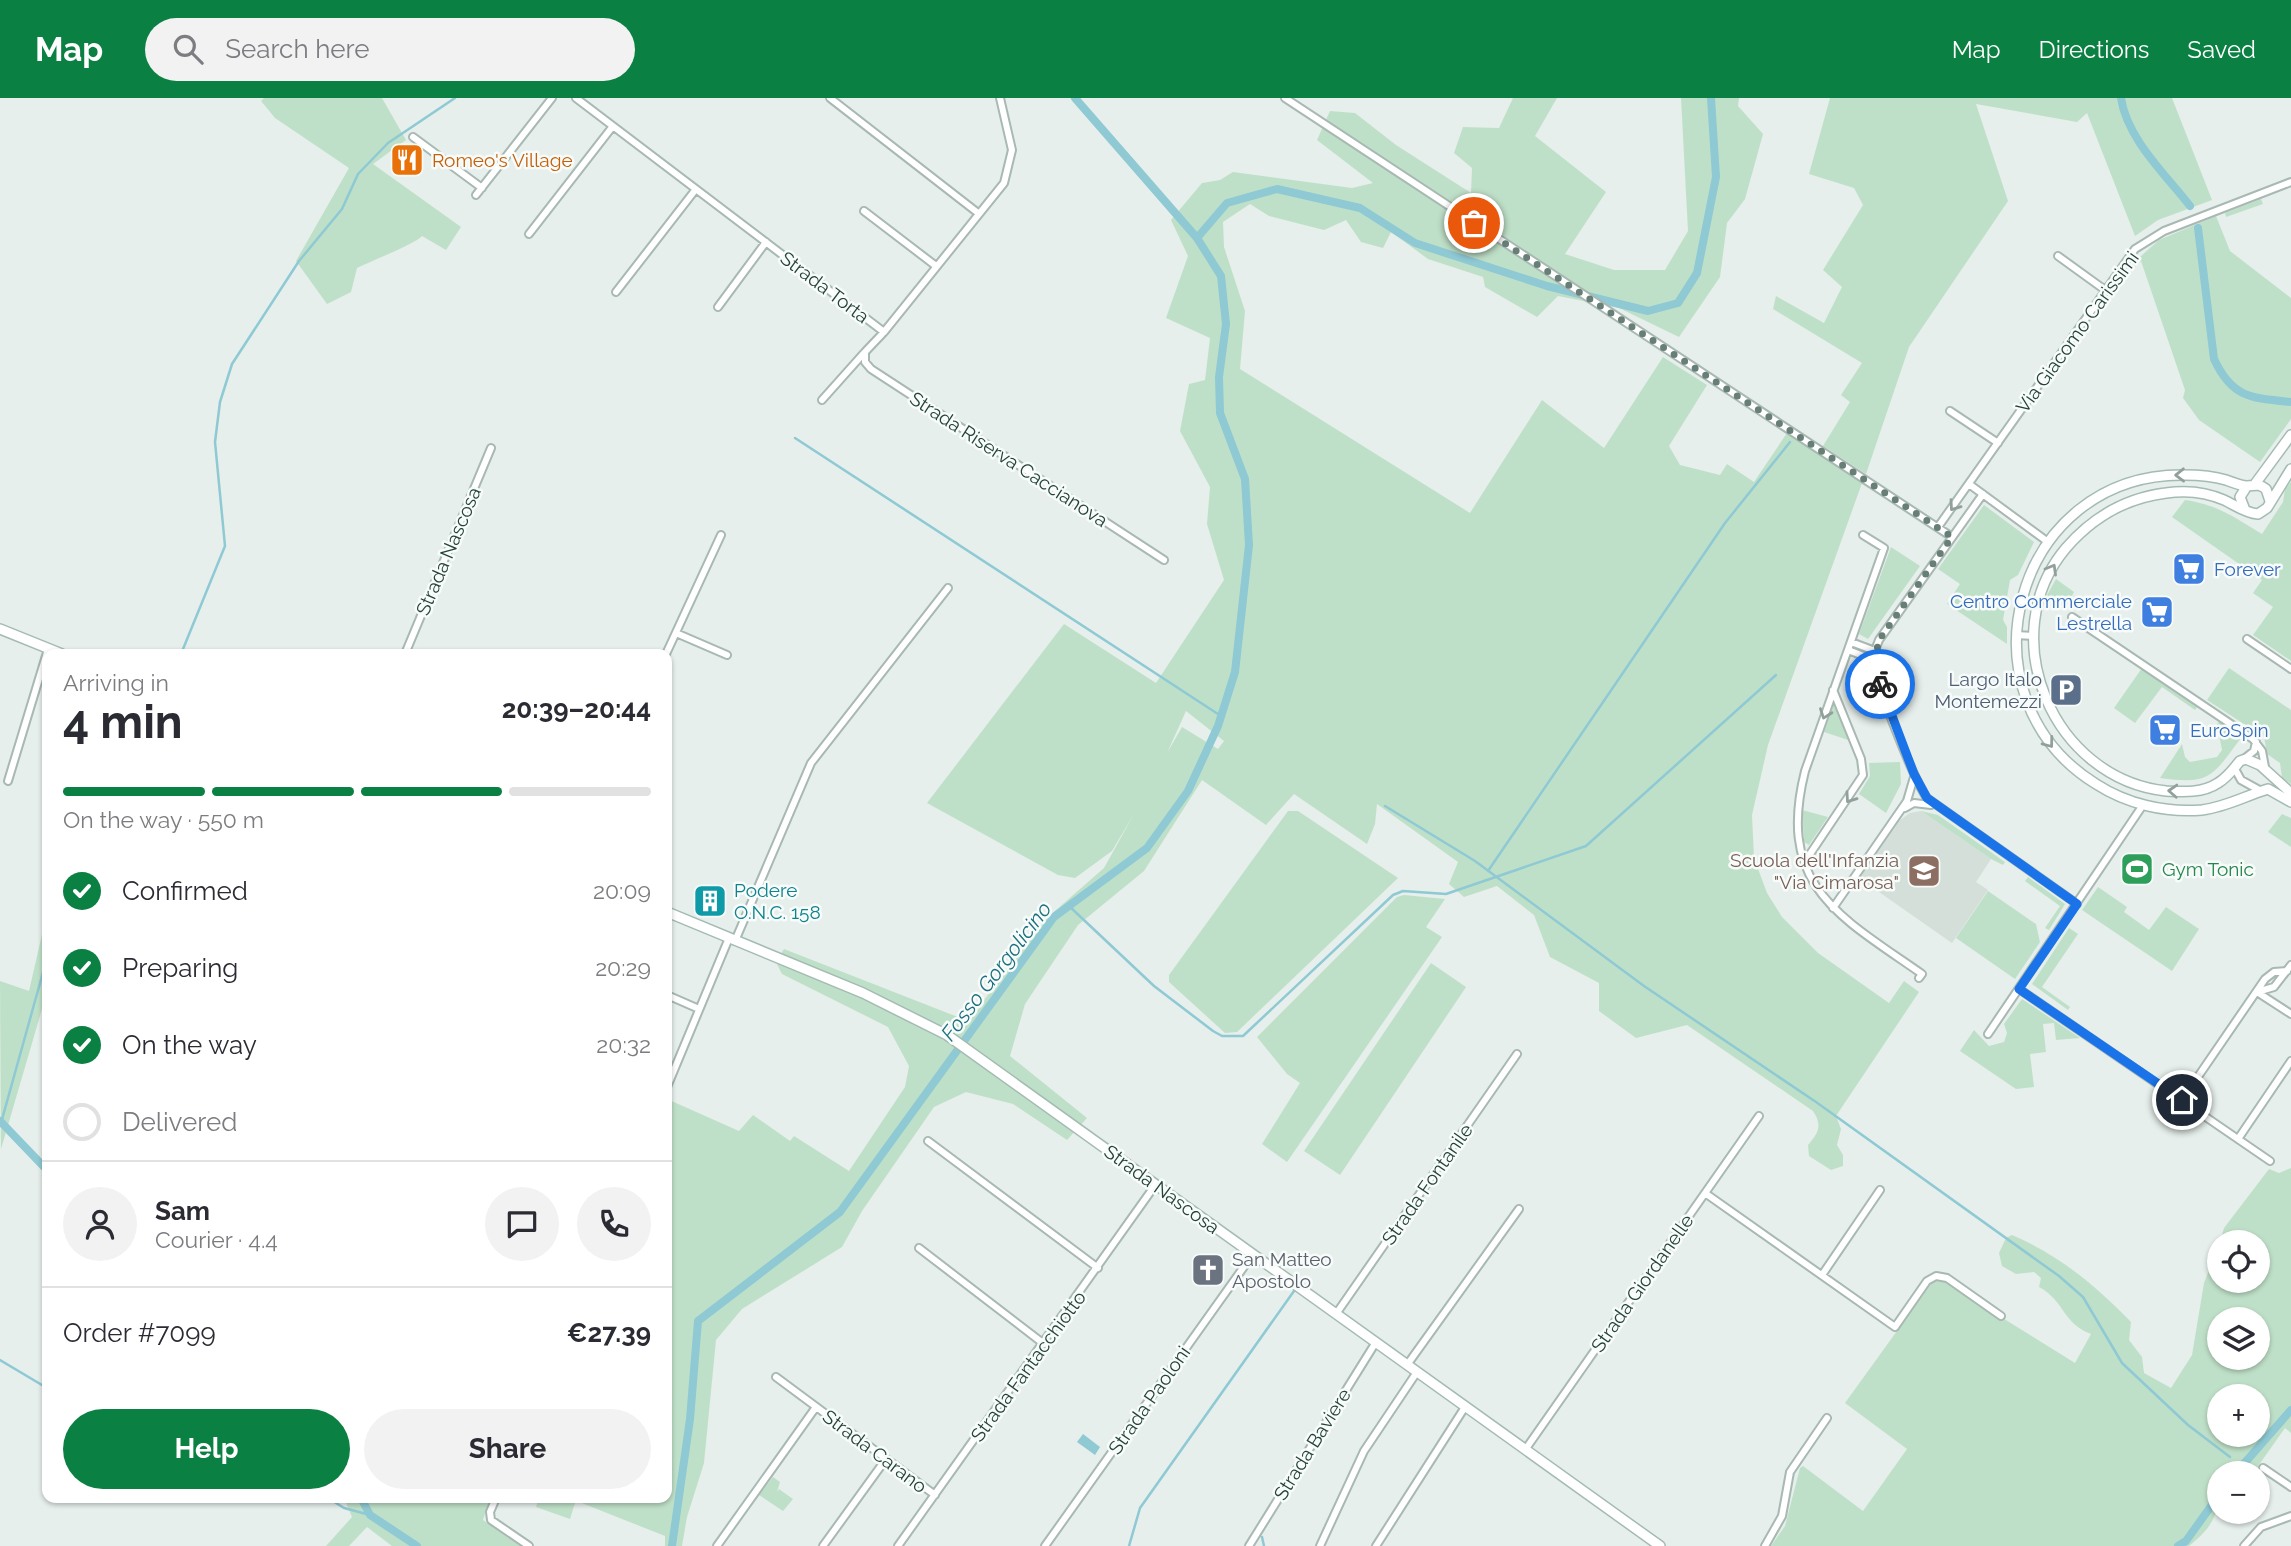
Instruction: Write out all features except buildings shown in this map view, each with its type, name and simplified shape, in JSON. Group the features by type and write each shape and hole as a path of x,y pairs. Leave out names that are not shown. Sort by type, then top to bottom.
{"street":[{"path":"476,195 552,98"},
{"name":"Strada Torta","path":"576,98 884,331 978,213 1002,188 1012,158 1000,98"},
{"path":"830,98 978,213"},
{"path":"1285,98 1293,100 1570,287 1952,537"},
{"path":"529,234 613,126"},
{"path":"413,137 482,188"},
{"name":"Via Giacomo Carissimi","path":"1938,527 2136,249 2152,237 2291,182"},
{"path":"616,292 696,189"},
{"path":"864,211 936,266"},
{"name":"Strada Torta","path":"718,307 766,242"},
{"path":"2058,256 2105,290"},
{"path":"822,401 884,331"},
{"name":"Strada Riserva Caccianova","path":"865,352 865,362 874,372 1164,560"},
{"path":"1950,411 1998,443"},
{"path":"2246,512 2240,500 2291,435"},
{"name":"Strada Nascosa","path":"407,649 491,448"},
{"path":"2256,742 2254,751 2211,787 2186,792 2151,788 2118,775 2082,752 2056,720 2040,687 2034,636 2042,589 2063,552 2101,516 2139,499 2173,492 2200,493 2246,512 2261,513 2291,469"},
{"path":"2265,790 2230,804 2204,810 2143,805 2108,791 2064,760 2039,728 2021,682 2016,635 2026,580 2048,542 2087,503 2133,483 2161,476 2191,475 2266,489 2270,501"},
{"path":"2133,483 2139,499"},
{"path":"1969,484 2048,542"},
{"path":"1983,494 1879,640 1874,660 1876,672 1914,774 1935,806 2077,904"},
{"path":"668,649 721,535"},
{"path":"1863,535 1884,548 1805,771 1798,803 1797,831 1803,864 1811,882 1833,908 1922,974 1919,978"},
{"path":"672,1075 699,1009 811,763 948,588"},
{"path":"2072,617 2256,742 2262,751 2269,774 2265,790"},
{"path":"0,629 48,649"},
{"path":"676,633 727,655"},
{"path":"2016,635 2034,636"},
{"path":"2247,639 2291,669"},
{"path":"1851,642 1875,651"},
{"path":"1848,650 1874,660"},
{"path":"8,781 42,669"},
{"path":"1803,864 1863,775 1861,759 1833,690"},
{"path":"2243,759 2255,761 2291,793"},
{"path":"2235,769 2241,780 2291,803"},
{"path":"1833,908 1900,811 1910,794 1914,774"},
{"path":"2108,791 2118,775"},
{"path":"1900,811 1914,803 1935,806"},
{"path":"1988,1034 2143,805"},
{"name":"Strada Nascosa","path":"672,914 890,1005 962,1045 1660,1546"},
{"path":"2182,1100 2274,972 2289,968"},
{"path":"2258,992 2274,986 2289,968"},
{"path":"2019,989 2270,1161"},
{"path":"2258,992 2291,1014"},
{"path":"672,997 699,1009"},
{"name":"Strada Fontanile","path":"1336,1314 1517,1054"},
{"path":"2238,1139 2291,1061"},
{"name":"Strada Giordanelle","path":"1525,1450 1759,1116"},
{"path":"928,1141 1098,1268"},
{"name":"Strada Fantacchiotto","path":"898,1546 1156,1184"},
{"path":"1822,1275 1880,1190"},
{"path":"1705,1193 1895,1327 1927,1281 1936,1276 1947,1278 2001,1316"},
{"path":"1407,1365 1520,1209"},
{"path":"919,1248 1044,1344"},
{"name":"Strada Paoloni","path":"1045,1546 1253,1254"},
{"name":"Strada Baviere","path":"1249,1546 1376,1342"},
{"path":"1320,1546 1364,1451 1417,1372"},
{"name":"Strada Carano","path":"776,1377 934,1495"},
{"name":"Strada Carano","path":"717,1546 816,1407"},
{"path":"1376,1546 1465,1407"},
{"path":"1765,1546 1782,1516 1792,1467 1827,1418"},
{"path":"823,1546 886,1459"},
{"path":"2270,1473 2291,1487"},
{"path":"494,1503 490,1512 491,1520 529,1546"},
{"path":"2244,1546 2262,1527 2291,1516"}],"shaded area":[{"name":"Scuola dell'Infanzia \"Via Cimarosa\"","path":"1921,811 1991,859 1976,882 1988,890 1952,943 1859,878 1900,820 1910,813"}],"green space":[{"path":"264,98 382,98 406,140 373,164 461,227 446,250 422,236 357,268 351,292 327,304 296,261 349,168 275,118 261,101"},
{"path":"1513,98 1557,98 1535,136 1606,192 1565,254 1614,270 1665,270 1688,231 1681,98 1739,98 1738,106 1763,134 1745,199 1727,223 1720,277 1679,337 1619,308 1558,296 1537,317 1485,287 1483,277 1428,259 1391,232 1383,248 1361,242 1346,220 1324,230 1269,216 1250,204 1223,222 1224,247 1245,311 1240,369 1470,513 1542,400 1604,448 1663,357 1707,385 1669,446 1680,465 1720,475 1727,464 1754,482 1787,433 1862,483 1768,745 1752,815 1754,858 1767,893 1782,917 1818,953 1889,1003 1904,981 1919,992 1836,1116 1841,1129 1837,1145 1843,1155 1843,1166 1831,1170 1809,1156 1808,1145 1817,1133 1818,1125 1813,1111 1687,1025 1636,1038 1599,1011 1599,983 1550,957 1534,915 1497,886 1464,897 1449,884 1458,862 1377,804 1375,824 1367,844 1294,794 1266,825 1202,780 1144,871 1078,925 1025,1004 1010,1056 1087,1118 1067,1140 1013,1104 966,1092 934,1107 862,1211 842,1247 742,1309 716,1340 704,1463 687,1517 682,1546 665,1546 665,1536 582,1503 672,1503 672,1101 739,1131 753,1115 790,1141 794,1136 849,1171 905,1087 909,1066 888,1027 782,974 776,962 784,949 968,1021 1048,917 1104,868 1134,814 1112,851 1075,878 1058,875 927,803 1064,624 1156,683 1224,580 1207,524 1210,487 1180,431 1189,384 1205,380 1210,338 1166,318 1188,256 1171,220 1202,183 1220,180 1233,172 1352,188 1373,183 1317,140 1330,111 1355,113 1396,145 1471,193 1472,168 1454,153 1463,127 1499,128","holes":["1186,711 1224,741 1218,749 1182,727 1167,753"]},
{"path":"1830,98 2172,98 2212,200 2158,220 2135,236 2087,113 2077,122 1976,104 2008,201 1909,347 1866,474 1823,446 1850,402 1841,395 1862,363 1773,309 1776,296 1824,323 1842,287 1823,270 1863,205 1854,188 1809,174"},
{"path":"2261,199 2263,204 2226,217 2225,213"},
{"path":"2216,216 2230,251 2291,298 2291,419 2260,462 2199,420 2183,398 2185,390 2141,261 2133,269 2131,265 2159,240"},
{"path":"2291,482 2291,661 2253,635 2273,607 2253,593 2262,580 2172,517 2185,500 2197,502 2216,508 2262,534 2283,502 2285,489"},
{"path":"1984,505 2034,542 2018,575 2010,580 2003,620 2007,627 2007,644 1947,604 1960,584 1938,569"},
{"path":"1891,547 1920,566 1868,639 1859,634"},
{"path":"2056,579 2074,592 2066,607 2047,595"},
{"path":"2142,668 2198,706 2195,710 2162,687 2135,723 2114,708"},
{"path":"2229,668 2291,710 2291,784 2282,778 2280,763 2267,754 2264,737 2207,700"},
{"path":"1834,704 1848,739 1848,740 1824,732"},
{"path":"2220,721 2246,739 2241,738 2216,770 2200,779 2160,778 2182,744 2185,757 2190,762 2217,757 2222,750 2217,724"},
{"path":"1900,762 1901,784 1886,813 1859,794 1870,776 1869,763"},
{"path":"1802,810 1828,817 1809,845 1804,842"},
{"path":"1288,811 1298,811 1398,878 1237,1032 1225,1033 1169,982 1169,975"},
{"path":"1921,811 1938,815 2005,862 2003,865 1991,859"},
{"path":"2282,814 2291,818 2291,847 2268,832"},
{"path":"2028,877 2065,904 2049,930 2045,928 2060,906 2025,881"},
{"path":"2098,887 2127,907 2124,912 2149,930 2166,907 2199,929 2172,971 2082,910"},
{"path":"1988,891 2036,924 2040,942 2015,979 1956,938"},
{"path":"1404,895 1445,899 1426,927 1442,937 1287,1162 1262,1144 1300,1083 1287,1074 1257,1037 1397,897"},
{"path":"2069,928 2078,934 2042,987 2070,1007 2068,1010 2032,984"},
{"path":"42,934 42,1009 1,1149 0,981 29,991"},
{"path":"1431,963 1466,987 1340,1175 1304,1151"},
{"path":"2022,999 2080,1038 2056,1040 2054,1023 2043,1024 2046,1052 2030,1054 2034,1087 2016,1089 1960,1051 1974,1030 1989,1046 2004,1042 2007,1033 2004,1024"},
{"path":"2291,1168 2291,1433 2285,1428 2262,1461 2207,1461 2207,1524 2210,1524 2189,1546 1771,1546 1785,1526 1800,1468 1803,1466 1863,1511 1907,1449 1845,1403 1933,1281 1945,1282 2075,1363 2091,1334 2074,1324 2054,1299 2039,1287 2041,1278 2034,1272 2016,1274 2002,1266 1999,1253 2006,1238 2012,1235 2061,1262 2090,1283 2117,1308 2131,1322 2129,1340 2142,1357 2144,1373 2171,1388 2192,1355 2207,1275 2207,1293 2270,1293 2270,1230 2223,1230 2269,1169 2279,1173"},
{"path":"773,1477 780,1482 777,1492 779,1489 793,1499 783,1511 759,1495"},
{"path":"346,1503 488,1503 483,1520 521,1546 392,1546 367,1527 349,1546 326,1546 352,1517"},
{"path":"537,1503 575,1503 570,1519 536,1507"}],"water":[{"path":"1083,1434 1100,1447 1095,1455 1077,1442"}],"waterway":[{"path":"183,649 225,546 215,442 220,402 232,364 299,261 342,209 358,174 388,143 455,98"},
{"path":"1075,98 1197,238"},
{"name":"Fosso Gorgolicino","path":"672,1546 690,1419 698,1321 840,1212 1054,917 1147,848 1188,791 1218,726 1235,672 1249,545 1245,479 1220,413 1219,377 1226,324 1221,276 1197,238 1227,203 1277,189 1360,208 1415,243 1547,286 1648,311 1678,303 1697,273 1716,177 1711,98"},
{"path":"2121,98 2131,128 2139,142 2190,206"},
{"path":"2198,228 2214,359 2228,382 2244,394 2291,402"},
{"path":"795,438 1221,716"},
{"path":"1488,871 1725,523 1790,442"},
{"path":"1069,906 1154,986 1213,1031 1222,1036 1243,1036 1393,895 1403,891 1446,894 1586,846 1776,675"},
{"path":"1385,806 1475,861 1644,986 1816,1102 2059,1276 2083,1297 2122,1363 2188,1425 2230,1457"},
{"path":"1,1123 42,976"},
{"path":"0,1121 42,1165"},
{"path":"1129,1546 1140,1508 1294,1291"},
{"path":"0,1360 42,1385"},
{"path":"2246,1461 2291,1410"},
{"path":"336,1503 370,1515"},
{"path":"364,1503 370,1515 417,1546"},
{"path":"2178,1546 2186,1541 2207,1512"},
{"path":"1262,1537 1264,1546"}],"way so far":[{"path":"1474,223 1952,537 1879,640 1874,663 1880,684"}],"place":[{"name":"Romeo's Village","path":"407,160"},
{"name":"Forever","path":"2189,569"},
{"name":"Centro Commerciale Lestrella","path":"2157,612"},
{"name":"Largo Italo Montemezzi","path":"2066,690"},
{"name":"EuroSpin","path":"2165,730"},
{"name":"Gym Tonic","path":"2137,869"},
{"name":"Scuola dell'Infanzia \"Via Cimarosa\"","path":"1924,871"},
{"name":"Podere O.N.C. 158","path":"710,901"},
{"name":"San Matteo Apostolo","path":"1208,1270"}],"route":[{"path":"1880,684 1918,785 1927,798 2077,904 2019,989 2182,1100"}]}
